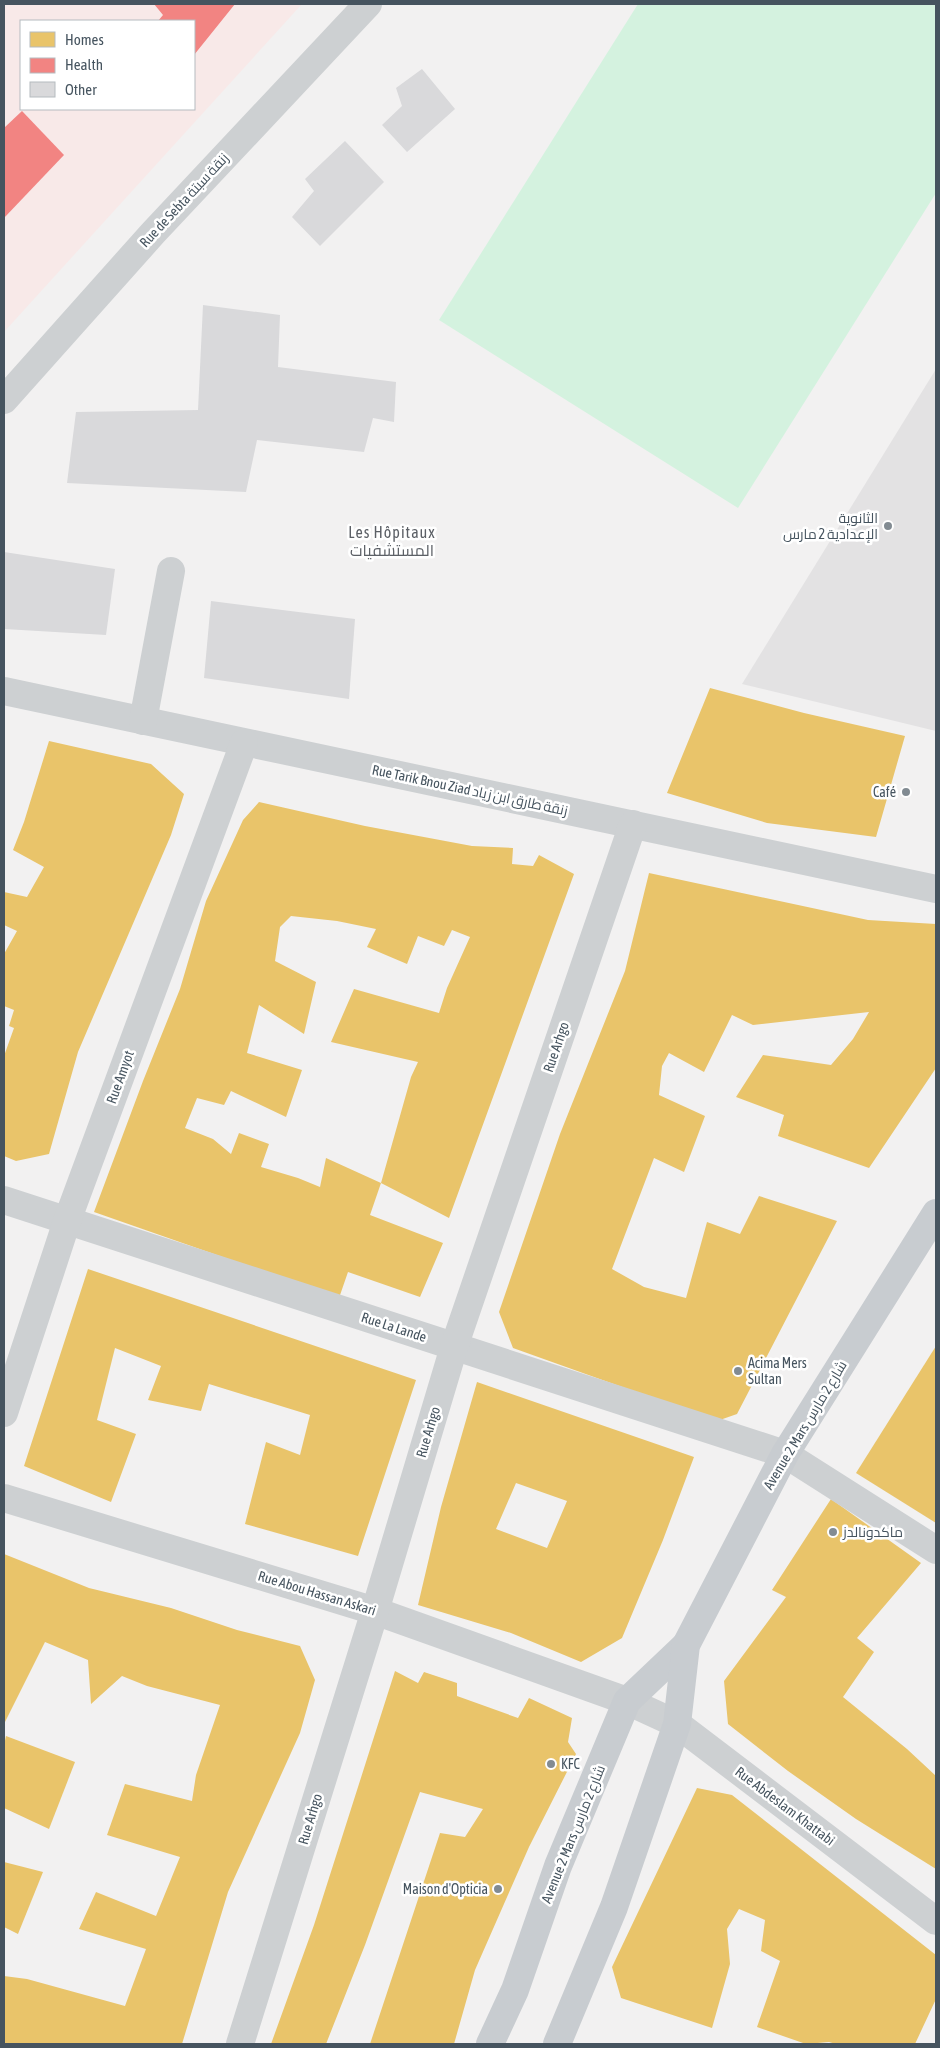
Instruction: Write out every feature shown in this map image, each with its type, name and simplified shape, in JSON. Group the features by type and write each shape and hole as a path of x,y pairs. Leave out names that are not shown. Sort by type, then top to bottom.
{"main road":[{"name":"Avenue 2 Mars شارع 2 مارس","path":"490,2044 515,1990 558,1866 627,1701 686,1645 785,1454 936,1213"},
{"name":"Avenue 2 Mars شارع 2 مارس","path":"556,2044 614,1907 677,1724 686,1645"}],"street":[{"name":"Rue de Sebta زنقة سبتة","path":"4,400 153,233 368,4"},
{"path":"143,721 171,571"},
{"name":"Rue Tarik Bnou Ziad زنقة طارق ابن زياد","path":"4,691 936,888"},
{"name":"Rue Amyot","path":"4,1414 67,1221 244,742"},
{"name":"Rue Arhgo","path":"240,2044 375,1610 454,1347 633,824"},
{"name":"Rue La Lande","path":"4,1200 785,1454 936,1550"},
{"name":"Rue Abou Hassan Askari","path":"4,1498 375,1610 627,1701"},
{"name":"Rue Abdeslam Khattabi","path":"627,1701 677,1724 936,1921"}],"shaded area":[{"path":"4,4 302,4 4,332"},
{"name":"الثانوية الإعدادية 2 مارس","path":"936,369 936,731 742,684"}],"green space":[{"path":"638,4 936,4 936,193 738,508 439,320"}],"building: Homes":[{"path":"710,688 804,713 905,736 876,837 767,823 667,793"},
{"path":"49,741 151,764 184,794 171,835 78,1052 49,1154 16,1161 4,1156 4,1056 14,1028 9,1026 14,1010 4,1006 4,954 17,931 4,925 4,892 27,897 44,867 13,850 24,822"},
{"path":"259,802 365,826 472,846 513,848 512,864 533,866 539,855 574,874 449,1218 381,1183 370,1215 443,1243 420,1297 348,1272 339,1298 94,1212 180,989 206,901 243,820","holes":["291,916 337,921 376,929 367,947 407,964 418,936 444,946 452,930 470,937 447,988 439,1013 354,989 331,1042 418,1062 411,1077 381,1183 326,1158 320,1187 261,1167 269,1144 239,1133 231,1154 213,1139 185,1128 197,1098 224,1105 231,1091 286,1117 302,1070 247,1053 259,1005 304,1034 316,982 275,961 280,927"]},
{"path":"649,873 868,920 936,924 936,1068 869,1168 778,1136 784,1115 736,1097 763,1055 831,1065 853,1039 869,1012 753,1025 732,1015 704,1072 669,1053 662,1066 659,1095 705,1116 684,1172 654,1158 612,1269 644,1287 686,1298 707,1222 740,1234 759,1196 837,1221 737,1414 717,1421 513,1348 499,1312 560,1134 625,971"},
{"path":"88,1269 416,1380 358,1556 245,1524 266,1442 300,1455 310,1415 209,1384 201,1411 148,1400 161,1366 115,1348 97,1420 136,1434 111,1502 24,1466"},
{"path":"936,1346 936,1523 856,1473"},
{"path":"477,1382 694,1457 663,1540 622,1638 581,1662 511,1633 418,1605 441,1507","holes":["516,1483 567,1501 547,1548 496,1529"]},
{"path":"831,1499 921,1563 857,1638 874,1652 843,1697 907,1749 936,1776 936,1869 856,1819 788,1771 728,1724 724,1681 786,1597 772,1590"},
{"path":"4,1554 89,1588 171,1608 237,1630 300,1646 315,1680 300,1733 228,1892 182,2044 4,2044 4,1976 27,1979 125,2006 146,1949 79,1929 96,1892 156,1916 180,1857 107,1835 125,1784 192,1801 196,1775 220,1705 147,1686 122,1676 91,1704 88,1660 45,1642 4,1724"},
{"path":"395,1671 418,1683 424,1672 457,1683 457,1696 518,1718 529,1698 572,1718 568,1742 576,1754 529,1847 475,1970 454,2044 370,2044 440,1833 465,1837 483,1809 420,1792 365,1945 326,2044 271,2044 314,1925"},
{"path":"6,1736 75,1762 49,1829 4,1808 4,1745"},
{"path":"697,1788 732,1795 936,1955 936,1999 915,2044 836,2044 829,2042 806,2044 757,2027 780,1961 761,1951 765,1920 739,1909 727,1929 730,1964 712,2028 621,1998 612,1967"},
{"path":"4,1862 43,1872 18,1934 4,1927"}],"building: Health":[{"path":"154,4 235,4 195,54 195,20 159,20 163,15"},
{"path":"22,111 64,155 4,218 4,128"}],"building: Other":[{"path":"422,69 455,109 407,152 382,125 402,106 396,88"},
{"path":"345,141 384,182 320,246 292,217 314,191 305,179"},
{"path":"203,305 280,315 278,367 396,382 394,422 373,418 364,452 257,440 246,492 67,483 76,412 198,410"},
{"path":"4,552 115,569 106,635 4,629"},
{"path":"211,601 355,619 349,699 204,678"}],"place":[{"name":"الثانوية الإعدادية 2 مارس","path":"888,526"},
{"name":"Café","path":"906,792"},
{"name":"Acima Mers Sultan","path":"738,1371"},
{"name":"ماكدونالدز","path":"833,1532"},
{"name":"KFC","path":"551,1764"},
{"name":"Maison d'Opticia","path":"498,1889"}],"district":[{"name":"Les Hôpitaux المستشفيات","path":"392,541"}]}
